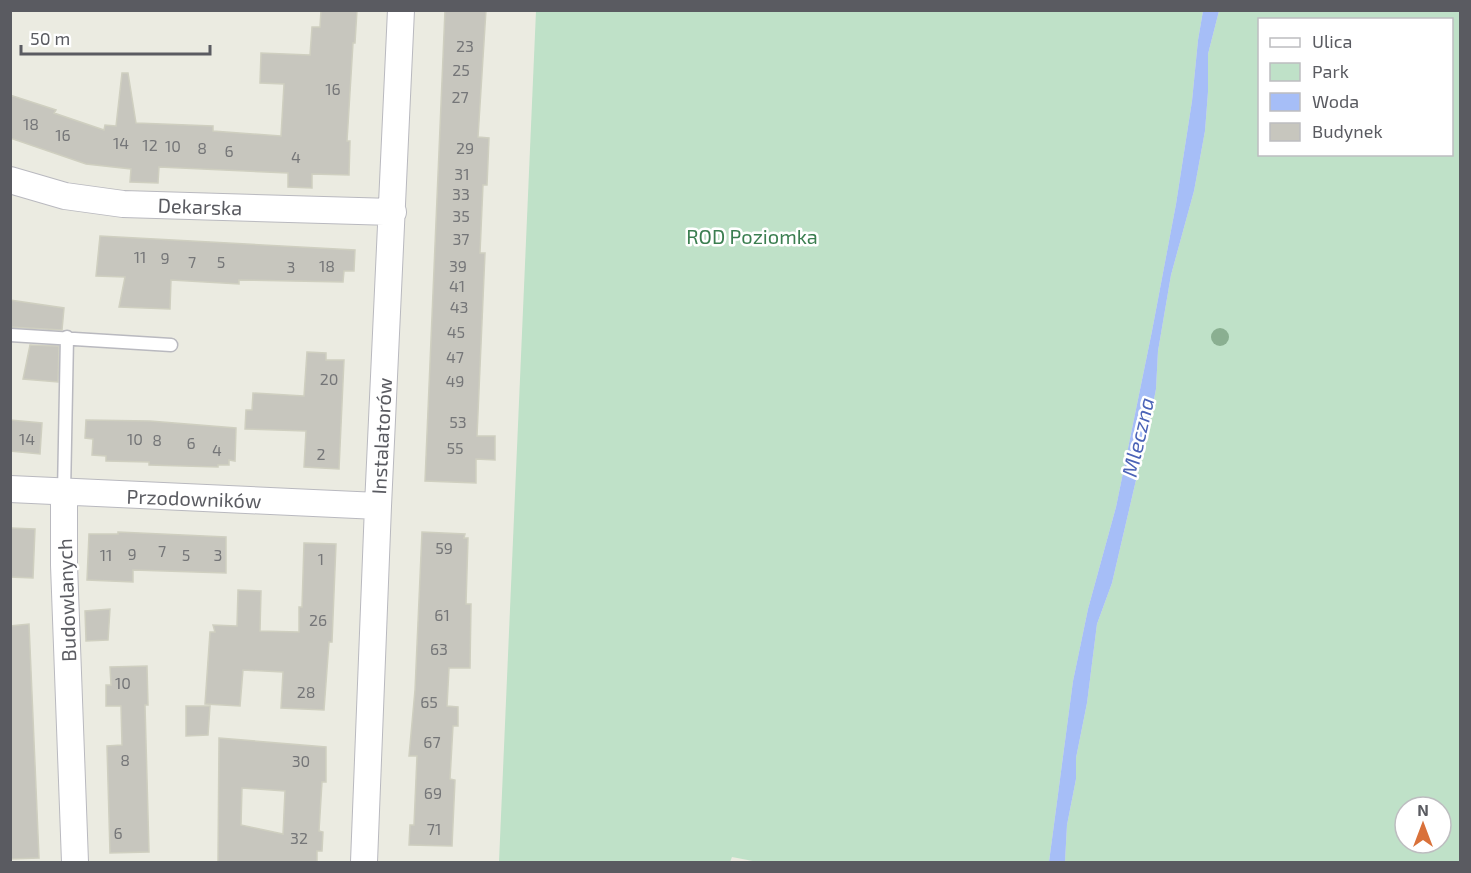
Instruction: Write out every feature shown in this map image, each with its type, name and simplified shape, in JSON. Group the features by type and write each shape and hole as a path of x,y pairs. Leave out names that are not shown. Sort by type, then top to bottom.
{"street":[{"name":"Instalatorów","path":"364,862 401,10"},
{"name":"Dekarska","path":"10,180 65,196 123,204 393,212"},
{"name":"Przodowników","path":"10,489 378,506"},
{"name":"Budowlanych","path":"64,493 64,565 75,862"}],"lane":[{"path":"10,336 171,345"},
{"name":"Budowlanych","path":"64,493 66,338"}],"green space":[{"name":"ROD Poziomka","path":"536,11 1203,11 1176,204 1152,331 1116,507 1088,609 1073,681 1049,862 758,862 732,857 730,862 499,862"},
{"path":"1219,11 1460,11 1460,862 1065,862 1067,825 1076,779 1076,758 1087,703 1097,624 1112,583 1150,420 1156,389 1158,351 1171,275 1194,191 1205,131 1208,54"}],"water":[{"name":"Mleczna","path":"1203,11 1219,11 1208,54 1205,131 1194,191 1171,275 1158,351 1156,389 1150,420 1112,583 1097,624 1087,703 1076,758 1076,779 1067,825 1065,862 1049,862 1073,681 1088,609 1116,507 1152,331 1176,204"}],"building":[{"path":"321,10 357,10 347,141 350,141 349,175 312,174 312,188 288,187 288,173 159,167 158,183 130,182 131,169 86,164 10,138 10,95 56,110 54,113 104,130 105,125 116,126 122,73 128,73 136,123 213,126 213,131 281,136 284,84 260,83 261,53 310,55 312,27 320,27"},
{"path":"445,10 486,10 478,137 489,138 487,185 483,185 480,253 485,253 477,436 495,436 495,460 476,459 476,483 425,481"},
{"path":"100,236 355,250 354,271 344,271 343,282 239,280 239,284 171,280 170,309 119,307 125,277 96,276"},
{"path":"10,300 64,308 62,330 10,327"},
{"path":"30,345 59,346 58,382 23,379"},
{"path":"307,352 326,353 326,360 344,360 339,469 304,467 306,431 245,429 246,410 252,410 253,393 304,396"},
{"path":"10,420 42,423 40,454 10,451"},
{"path":"86,420 150,421 236,428 235,461 229,460 229,465 218,465 218,467 106,461 106,456 92,455 93,439 85,438"},
{"path":"10,528 35,529 33,578 10,577"},
{"path":"118,532 226,537 226,573 133,570 133,582 87,580 89,534 118,534"},
{"path":"422,532 465,534 464,538 468,538 466,604 471,604 470,668 449,668 447,706 458,707 458,726 453,726 450,779 455,780 452,846 409,845 410,825 414,825 417,756 409,756 415,690"},
{"path":"304,543 336,544 332,642 329,642 324,710 281,708 283,672 243,670 240,706 205,704 210,632 215,632 213,625 237,626 238,590 261,591 260,631 299,632"},
{"path":"110,609 108,640 86,641 85,611"},
{"path":"29,624 39,858 10,859 10,626"},
{"path":"147,666 148,705 145,705 149,852 110,853 107,746 122,745 121,706 106,706 106,685 111,685 110,667"},
{"path":"186,706 210,706 208,735 186,736"},
{"path":"219,738 326,747 326,782 322,782 319,831 323,832 322,851 317,851 317,862 218,862","holes":["242,788 285,791 283,834 241,825"]}]}
